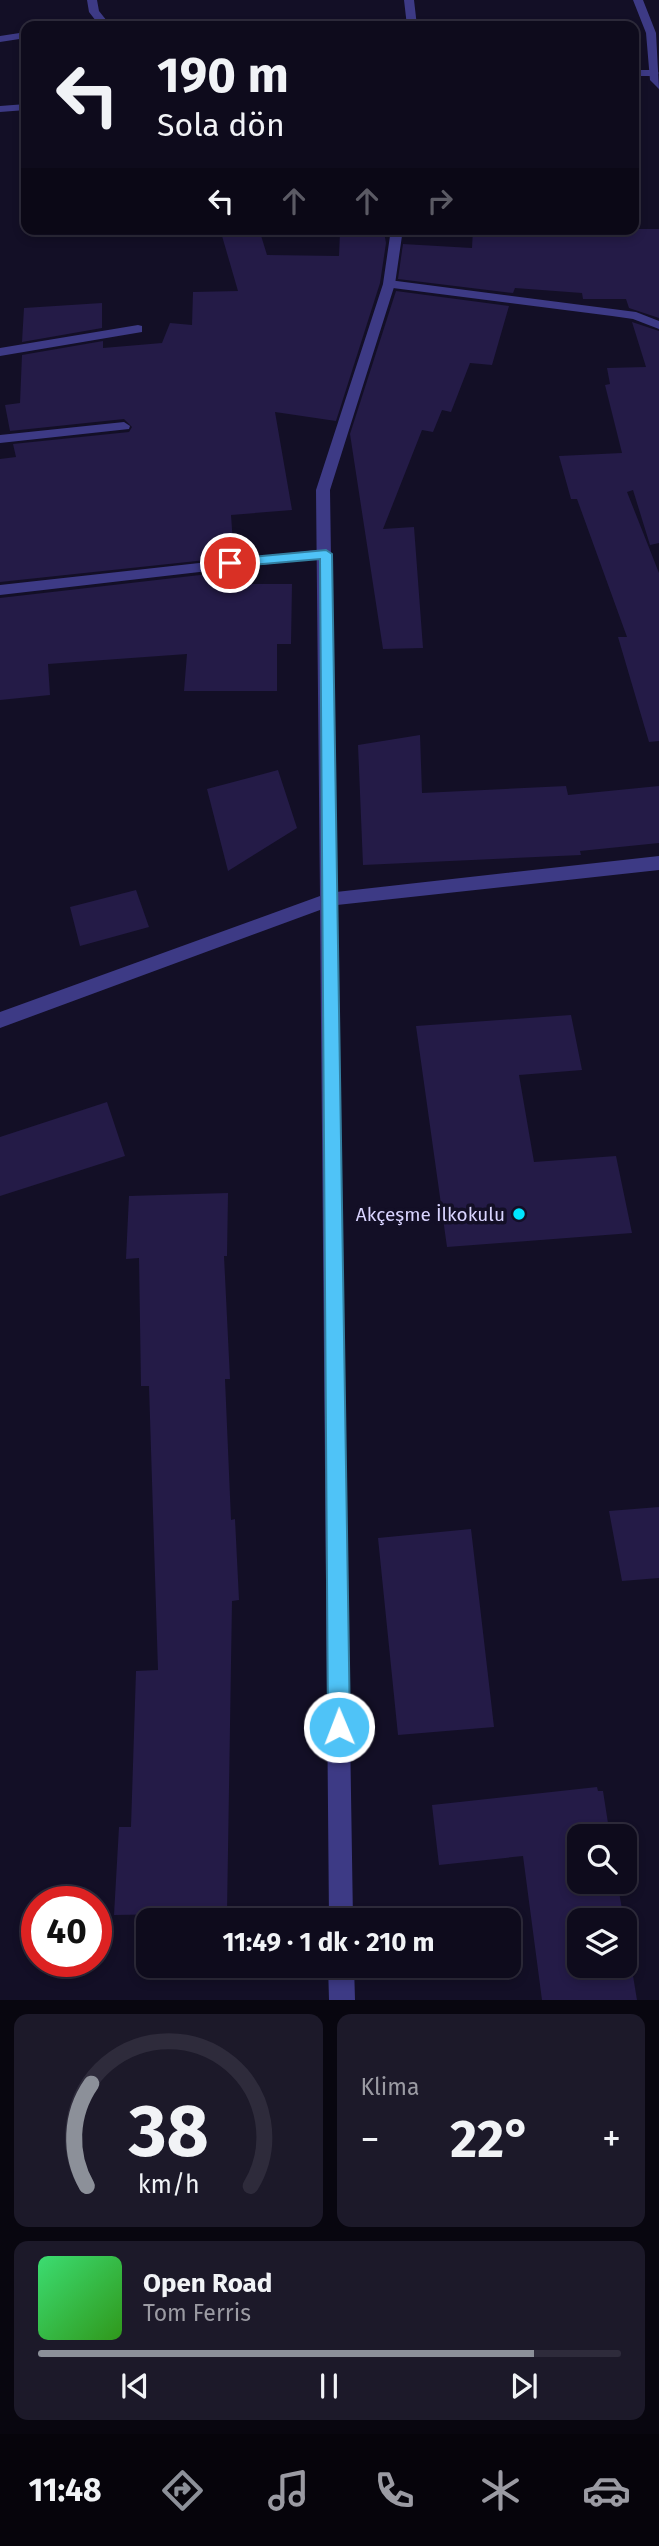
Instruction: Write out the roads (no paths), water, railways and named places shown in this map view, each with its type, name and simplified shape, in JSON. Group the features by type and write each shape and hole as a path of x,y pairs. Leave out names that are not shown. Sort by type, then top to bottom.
{"street":[{"path":"92,0 102,21"},
{"path":"409,0 411,21"},
{"path":"638,0 647,21 654,73 659,86"},
{"path":"647,21 659,21"},
{"path":"0,39 21,36"},
{"path":"639,73 654,73"},
{"path":"0,109 21,107"},
{"path":"341,1908 331,899 323,490 389,284 396,235"},
{"path":"389,284 612,312 659,325"},
{"path":"0,352 138,329"},
{"path":"0,439 124,426"},
{"path":"0,590 326,554"},
{"path":"0,1020 331,899 659,863"},
{"path":"341,1978 342,2000"}],"place":[{"name":"Akçeşme İlkokulu","path":"519,1214"}]}
